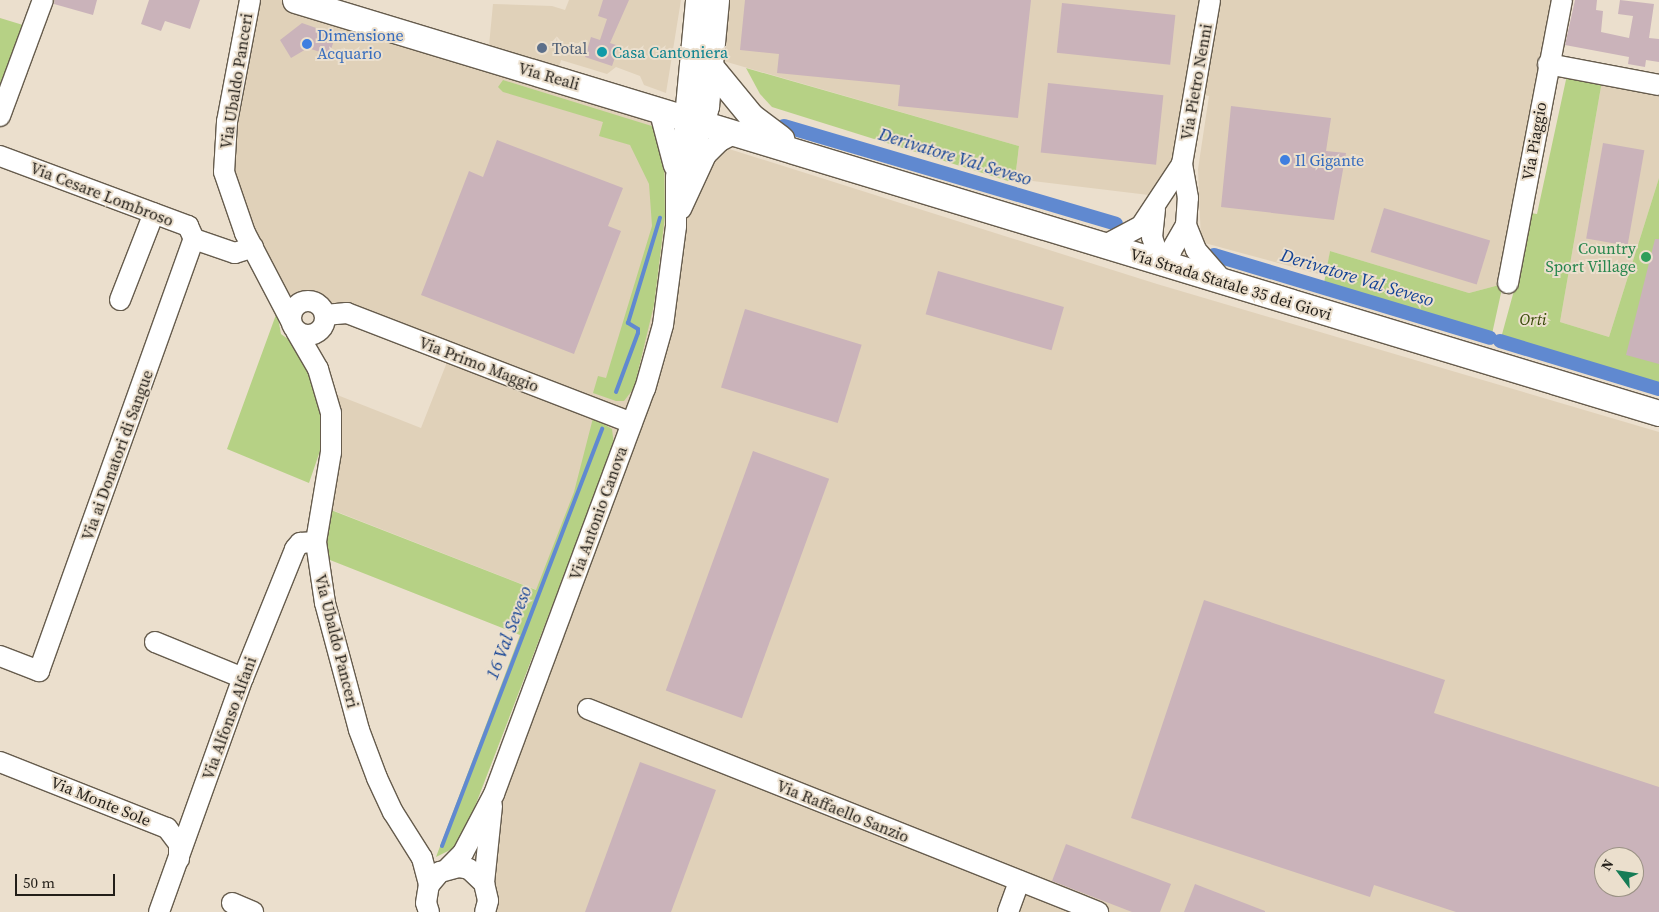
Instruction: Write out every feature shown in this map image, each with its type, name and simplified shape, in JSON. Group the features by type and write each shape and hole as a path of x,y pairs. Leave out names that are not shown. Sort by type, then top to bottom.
{"main road":[{"name":"Via Reali","path":"295,0 738,132 804,154"},
{"path":"694,119 698,0"},
{"path":"694,119 710,66 716,0"},
{"path":"710,66 764,129 804,154"},
{"name":"Via Strada Statale 35 dei Giovi","path":"804,154 1659,413"}],"street":[{"path":"0,116 43,0"},
{"name":"Via Ubaldo Panceri","path":"250,0 227,122 224,158 231,200 253,247 318,369 328,398 332,426 316,542 325,603 360,730 385,795 425,866 427,903"},
{"name":"Via Pietro Nenni","path":"1160,262 1179,239 1186,225 1188,198 1182,164 1210,0"},
{"name":"Via Piaggio","path":"1508,283 1548,64 1562,0"},
{"path":"1548,64 1659,85"},
{"name":"Via Antonio Canova","path":"659,109 681,185"},
{"name":"Via Antonio Canova","path":"427,903 448,868 464,853 494,794 632,423 663,325 681,185 694,119"},
{"path":"681,185 712,148 738,132"},
{"name":"Via Cesare Lombroso","path":"0,156 188,226 194,239 235,253 253,247"},
{"name":"Via Pietro Nenni","path":"1104,245 1134,232 1155,209 1182,164"},
{"name":"Via Pietro Nenni","path":"1155,209 1152,237 1160,262"},
{"path":"120,300 154,214"},
{"name":"Via Pietro Nenni","path":"1186,225 1196,250 1223,281"},
{"name":"Via ai Donatori di Sangue","path":"0,656 39,671 194,239"},
{"path":"276,288 305,301 316,303 325,315 324,326 316,334 306,335 294,326 296,306 305,301"},
{"name":"Via Primo Maggio","path":"325,315 348,313 632,423"},
{"name":"Via Alfonso Alfani","path":"159,912 179,861 243,678 295,549 300,543 316,542"},
{"path":"155,642 243,678"},
{"name":"Via Raffaello Sanzio","path":"588,709 1098,912"},
{"name":"Via Monte Sole","path":"0,762 167,828 179,844 179,861"},
{"name":"Via Antonio Canova","path":"486,911 488,891 484,883 494,794"},
{"path":"448,868 469,869 484,883"},
{"path":"1008,912 1019,881"},
{"path":"232,903 254,912"}],"shaded area":[{"path":"254,0 281,0 381,31 726,148 1157,284 1659,432 1659,912 493,912 492,883 500,795 570,603 317,504 328,451 322,389 421,428 451,352 315,301 294,297 278,287 227,173"},
{"path":"569,0 681,0 666,93 644,85 640,76 616,67 607,74 561,60 557,75 488,56 493,4 552,6 565,10"},
{"path":"728,0 1204,0 1179,161 1157,196 1015,179 1019,146 720,60"},
{"path":"1219,0 1560,0 1503,284 1469,293 1330,251 1326,276 1201,242 1198,169 1209,96 1203,95"},
{"path":"1602,81 1659,93 1659,178 1609,337 1560,322"}],"green space":[{"path":"0,18 23,25 0,85"},
{"path":"746,68 1019,146 1015,179 1008,181 772,107 760,94"},
{"name":"Orti","path":"1567,75 1602,81 1560,322 1609,337 1659,178 1659,386 1501,338 1521,265 1530,213 1537,214"},
{"path":"503,80 655,127 664,148 665,216 654,305 634,388 624,401 616,401 593,393 598,376 606,378 652,226 649,184 630,145 599,136 603,122 503,92 498,87"},
{"path":"1330,251 1469,293 1503,284 1492,334 1324,283"},
{"path":"277,312 281,334 299,347 322,401 322,445 309,483 227,449"},
{"path":"593,418 612,429 614,445 464,835 456,847 436,857 520,635 330,560 326,540 331,510 536,590 574,492"}],"building":[{"path":"55,0 97,0 93,15 54,4"},
{"path":"149,0 200,0 190,29 165,21 161,31 141,24"},
{"path":"603,0 629,0 610,43 619,46 612,66 585,57 591,37 600,40 607,19 598,16"},
{"path":"745,0 1031,0 1018,118 898,106 900,85 777,73 779,54 740,50"},
{"path":"1575,0 1597,0 1596,10 1603,11 1601,32 1629,38 1633,16 1618,14 1620,0 1654,4 1649,38 1659,39 1659,62 1646,60 1645,67 1628,64 1629,57 1565,45"},
{"path":"1062,3 1175,15 1170,65 1057,53"},
{"name":"Dimensione Acquario","path":"302,23 336,35 329,55 308,48 291,58 280,40"},
{"path":"1048,83 1163,95 1156,165 1041,153"},
{"name":"Il Gigante","path":"1231,106 1331,118 1326,151 1346,153 1334,220 1221,207"},
{"path":"497,140 623,188 608,226 621,231 574,354 421,295 469,171 483,177"},
{"path":"1603,143 1644,150 1628,246 1586,239"},
{"path":"1384,208 1490,240 1477,284 1371,252"},
{"path":"1655,239 1659,239 1659,364 1626,355"},
{"path":"938,271 1064,307 1052,350 926,314"},
{"path":"745,309 862,345 838,423 721,387"},
{"path":"753,451 829,479 742,718 666,691"},
{"path":"1204,600 1445,680 1434,713 1659,787 1659,912 1456,912 1374,885 1370,897 1131,818"},
{"path":"640,762 716,790 671,912 585,912"},
{"path":"1066,844 1171,884 1160,912 1132,912 1052,881"},
{"path":"1195,884 1265,911 1265,912 1184,912"}],"waterway":[{"name":"Derivatore Val Seveso","path":"784,126 1116,224"},
{"name":"16 Val Seveso","path":"616,392 638,333 638,329 628,323 660,218"},
{"name":"Derivatore Val Seveso","path":"1214,255 1490,338"},
{"name":"Derivatore Val Seveso","path":"1500,341 1659,389"},
{"name":"16 Val Seveso","path":"442,846 602,429"}],"place":[{"name":"Dimensione Acquario","path":"307,44"},
{"name":"Total","path":"542,48"},
{"name":"Casa Cantoniera","path":"602,52"},
{"name":"Il Gigante","path":"1285,160"},
{"name":"Country Sport Village","path":"1646,257"}]}
